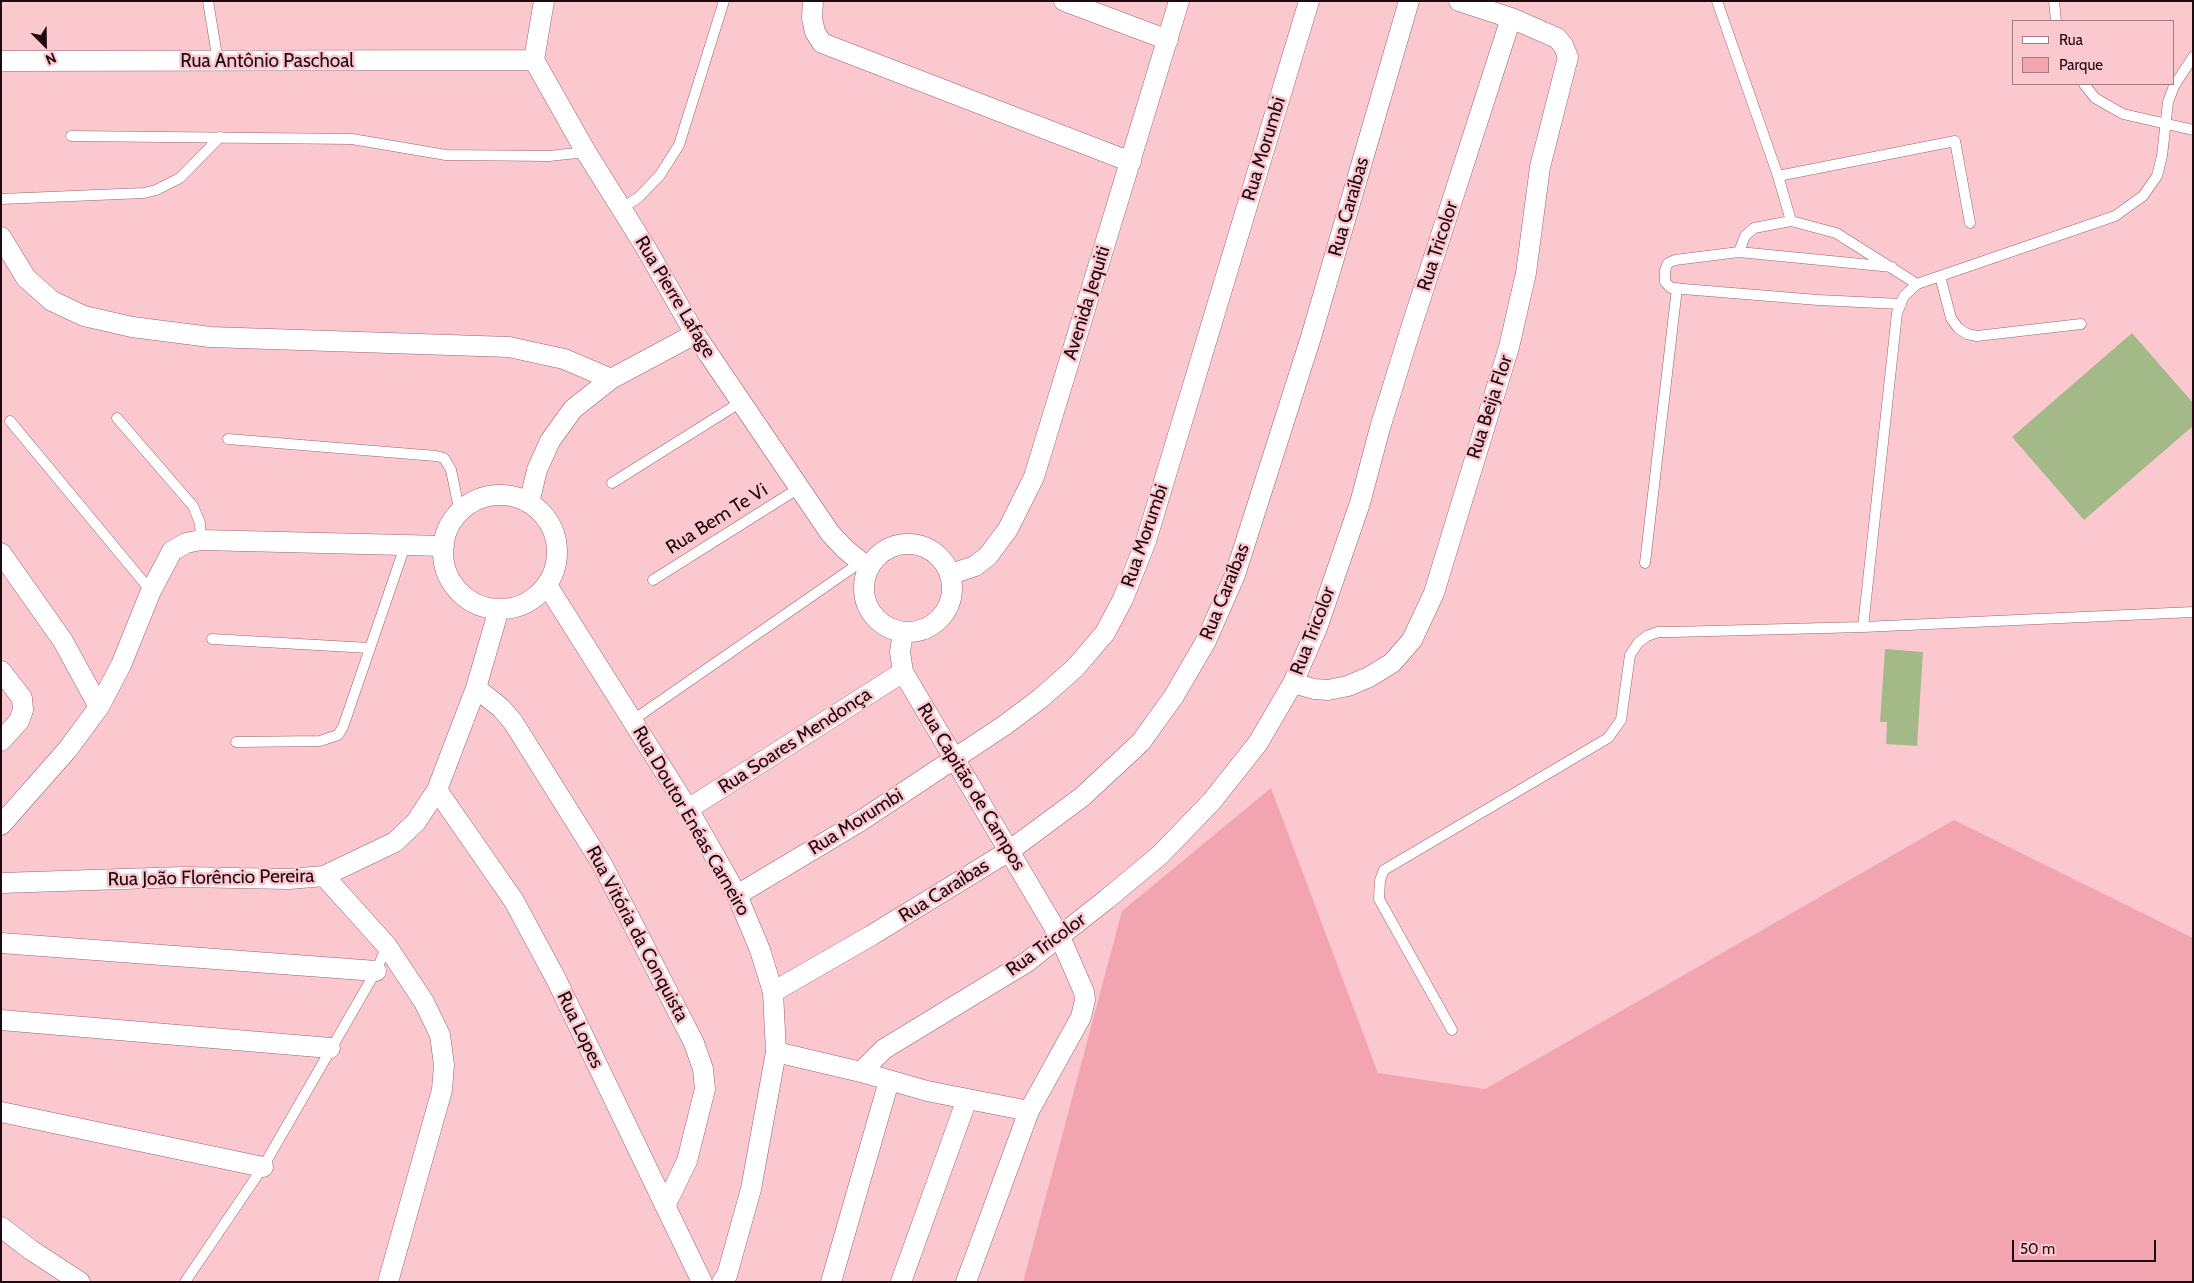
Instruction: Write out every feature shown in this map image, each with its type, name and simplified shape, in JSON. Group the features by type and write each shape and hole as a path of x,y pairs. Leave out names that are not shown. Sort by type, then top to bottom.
{"street":[{"path":"534,60 544,1"},
{"path":"813,1 812,18 816,32 822,42 1131,162"},
{"path":"1064,1 1168,40"},
{"name":"Avenida Jequiti","path":"951,574 975,566 988,556 1008,529 1034,477 1179,1"},
{"name":"Rua Morumbi","path":"737,895 859,822 956,758 1041,698 1074,668 1104,633 1123,598 1146,541 1309,1"},
{"name":"Rua Caraíbas","path":"773,992 872,935 1009,851 1082,797 1141,742 1174,696 1206,641 1235,575 1305,356 1409,1"},
{"path":"1459,1 1512,18"},
{"name":"Rua Beija Flor","path":"1293,683 1314,689 1341,687 1369,677 1392,663 1412,640 1434,593 1509,347 1526,273 1540,167 1567,67 1566,50 1557,38 1512,18"},
{"name":"Rua Tricolor","path":"862,1072 884,1049 1027,962 1160,855 1212,801 1258,743 1293,683 1317,628 1360,503 1380,428 1411,328 1512,18"},
{"name":"Rua Antônio Paschoal","path":"1,61 534,60"},
{"name":"Rua Pierre Lafage","path":"534,60 586,152 695,334 830,533 865,564"},
{"path":"1,237 26,278 52,302 84,316 132,327 210,337 509,347 564,358 611,378"},
{"path":"529,503 537,470 550,441 573,409 611,378 695,334"},
{"path":"493,496 512,496 529,503 544,515 554,531 558,549 556,568 547,585 534,598 517,607 499,609 480,606 464,596 452,582 444,565 444,546 449,528 460,513 475,501 493,496"},
{"path":"1,825 68,749 99,707 121,665 151,591 172,551 186,543 201,540 444,546"},
{"path":"906,544 920,545 939,557 951,574 953,589 950,603 943,616 932,625 918,631 903,632 883,624 868,607 864,593 865,564 892,547 906,544"},
{"path":"1,553 63,641 99,707"},
{"name":"Rua Doutor Enéas Carneiro","path":"547,585 688,809 737,895 760,950 773,992 776,1052 751,1189 727,1275 722,1282"},
{"name":"Rua João Florêncio Pereira","path":"1,883 183,877 289,879 324,876 395,842 416,822 437,790 476,688 499,609"},
{"name":"Rua Capitão de Campos","path":"903,632 900,652 903,672 956,758 1060,937 1084,992 1085,1008 1029,1111 966,1282"},
{"path":"1,671 22,698 23,710 19,721 1,741"},
{"name":"Rua Soares Mendonça","path":"688,809 903,672"},
{"name":"Rua Vitória da Conquista","path":"476,688 501,708 513,722 592,847 694,1043 703,1069 705,1088 702,1106 687,1161 665,1206"},
{"name":"Rua Lopes","path":"437,790 514,901 556,979 702,1282"},
{"path":"324,876 387,946 424,1002 440,1035 444,1065 442,1090 388,1282"},
{"path":"1,943 376,971"},
{"path":"1,1020 330,1048"},
{"path":"776,1052 862,1072 889,1081 1029,1111"},
{"path":"831,1282 889,1081"},
{"path":"901,1282 967,1099"},
{"path":"1,1112 262,1167"},
{"path":"1,1227 31,1250 80,1282"}],"lane":[{"path":"208,1 218,62"},
{"path":"621,209 639,197 660,175 679,145 724,1"},
{"path":"1717,1 1778,176 1791,221"},
{"path":"2054,1 2056,20"},
{"path":"1863,627 1897,313 1904,296 1917,284 2115,216 2143,196 2157,176 2162,156 2164,124 2168,102 2174,86 2193,57"},
{"path":"2085,85 2095,98 2123,114 2193,130"},
{"path":"71,136 352,138 446,155 549,156 586,152"},
{"path":"1,199 144,193 156,190 180,178 220,137"},
{"path":"1778,176 1955,141 1970,223"},
{"path":"1739,252 1748,231 1766,225 1791,221 1836,233 1893,267 1917,284"},
{"path":"1893,267 1739,252 1675,260 1668,263 1665,270 1665,282 1670,288 1818,300 1900,304"},
{"path":"1940,276 1951,318 1958,328 1967,334 1977,336 2082,324"},
{"path":"1645,563 1677,288"},
{"path":"612,483 741,402"},
{"path":"117,418 193,506 200,523 201,540"},
{"path":"10,421 151,591"},
{"path":"228,438 444,458 452,470 460,513"},
{"name":"Rua Bem Te Vi","path":"652,580 799,488"},
{"path":"236,742 320,741 338,735 343,727 406,546"},
{"path":"633,720 865,564"},
{"path":"1452,1030 1379,898 1380,880 1384,870 1608,738 1621,720 1630,655 1647,636 1658,632 1863,627 2193,612"},
{"path":"212,639 369,648"},
{"path":"185,1282 262,1167 376,971 387,946"}],"green space":[{"path":"1271,788 1378,1073 1485,1089 1954,820 2193,938 2193,1282 1023,1282 1122,911"}],"building":[{"path":"2132,333 2193,403 2193,426 2084,520 2012,437"},
{"path":"1885,649 1923,652 1917,746 1886,744 1887,722 1880,722"}]}
